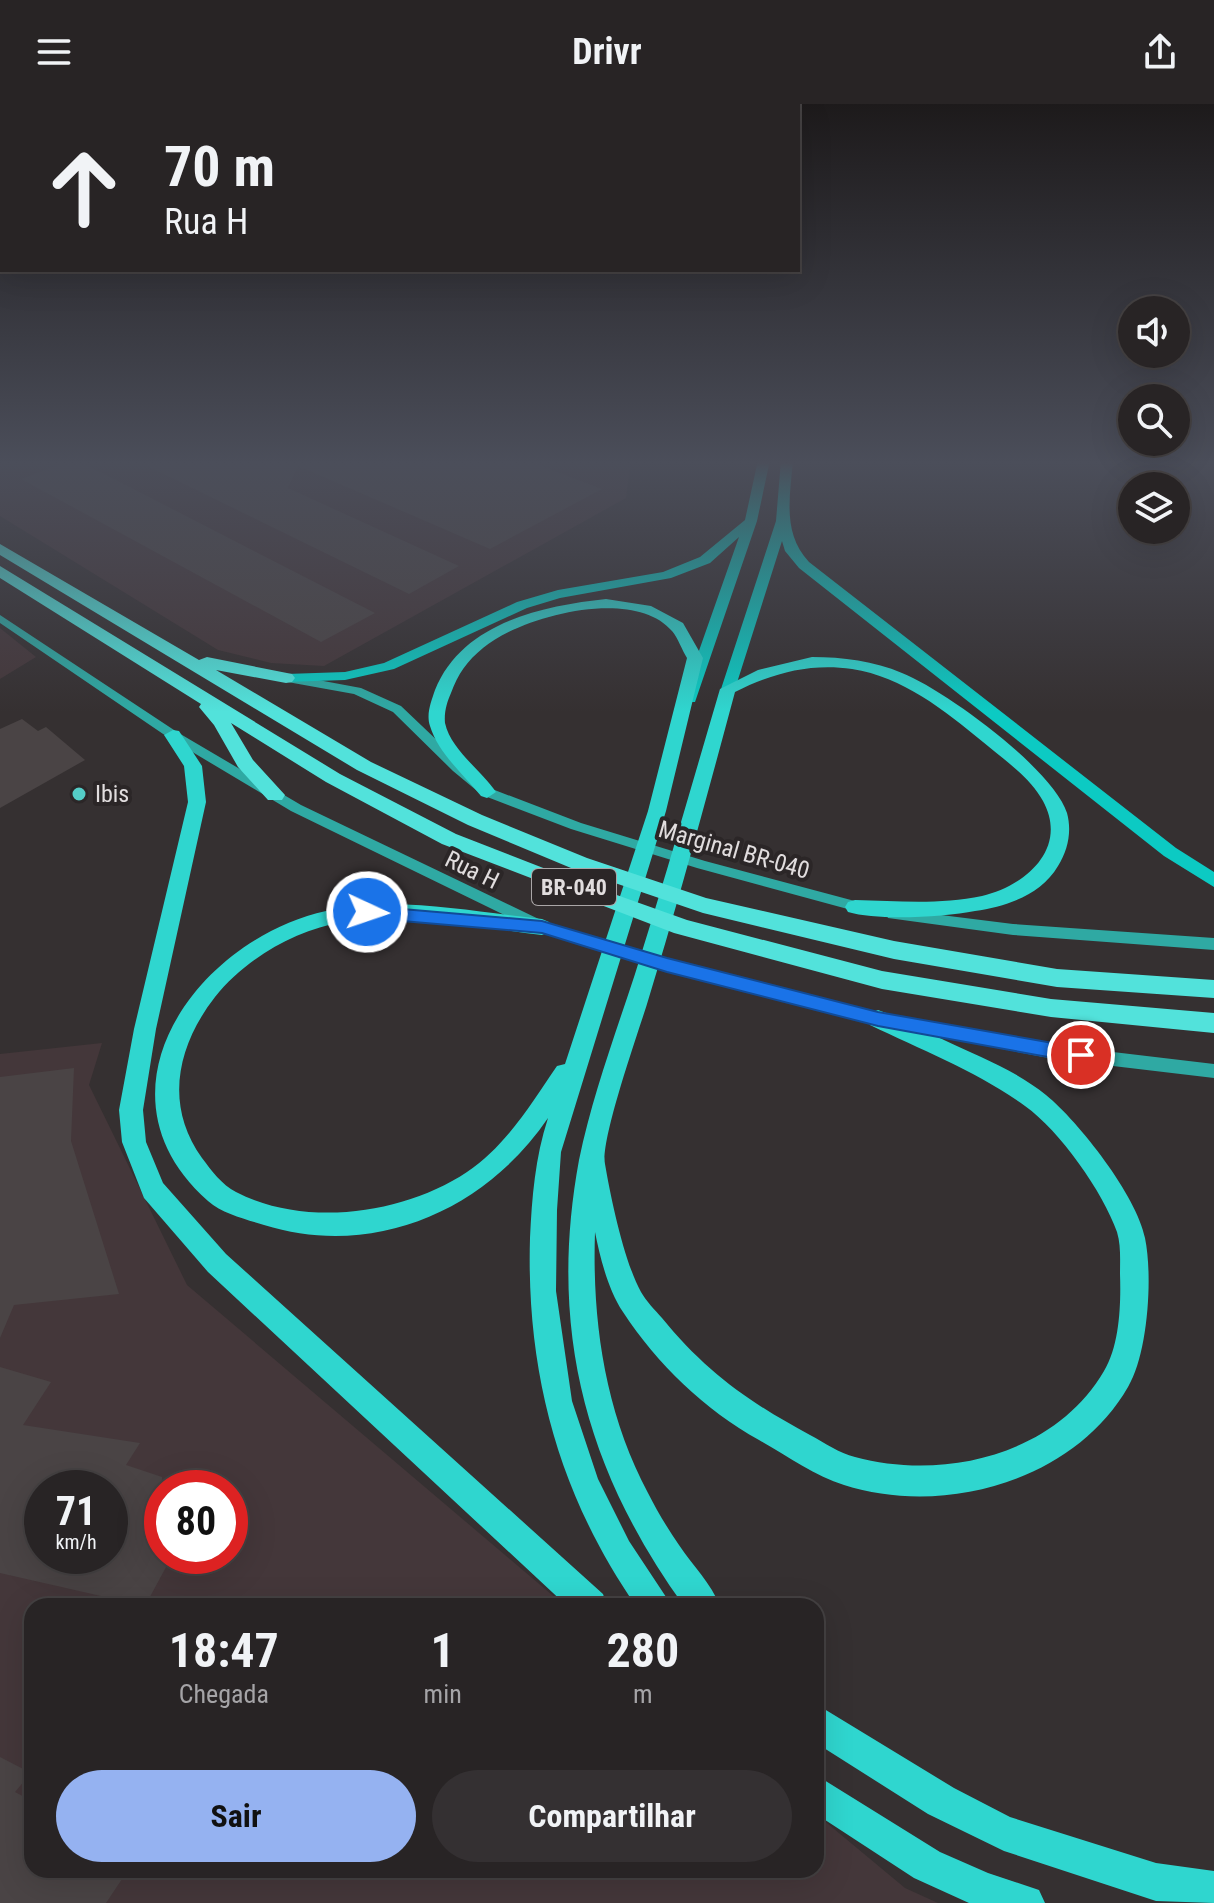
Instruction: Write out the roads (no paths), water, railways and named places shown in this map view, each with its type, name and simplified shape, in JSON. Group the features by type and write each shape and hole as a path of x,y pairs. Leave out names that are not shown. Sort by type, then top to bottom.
{"highway":[{"name":"BR-040","path":"0,549 364,766 475,820 579,863 703,905 894,950 1057,978 1214,989"},
{"name":"BR-040","path":"0,571 333,778 449,839 682,927 882,980 1051,1008 1214,1023"},
{"path":"487,792 449,744 437,722 439,698 446,678 460,658 479,643 521,620 567,606 594,603 637,607 667,618 682,630 691,643 695,658 657,811 577,1055 549,1152 544,1210 542,1291 557,1401 585,1485 618,1552 650,1598"},
{"path":"174,652 234,670 286,678"},
{"path":"698,1598 631,1494 601,1419 582,1336 578,1276 592,1157 696,813 728,689 766,670 802,662 828,662 898,676 918,684 959,713 1029,772 1054,803 1060,822 1056,851 1031,885 980,903 931,909 855,907"},
{"path":"196,693 222,723 245,763 275,795"},
{"path":"173,735 193,766 197,802 145,1029 131,1110 134,1142 153,1190 217,1263 452,1482 582,1598"},
{"path":"542,927 367,912 315,921 281,936 229,969 209,987 180,1028 169,1061 164,1105 177,1141 197,1172 224,1198 275,1219 319,1224 381,1220 418,1209 476,1180 514,1146 577,1055"},
{"path":"592,1157 613,1254 631,1301 700,1381 745,1416 844,1470 881,1479 940,1481 995,1472 1041,1452 1090,1414 1118,1377 1129,1339 1134,1287 1132,1237 1114,1197 1073,1138 1037,1101 997,1076 878,1019"},
{"path":"824,1727 844,1743 941,1801 1004,1833 1156,1882 1214,1890"},
{"path":"824,1798 927,1865 985,1891 1026,1903"}],"main road":[{"path":"286,678 345,676 389,666 522,605 558,594 666,575 705,560 724,544"},
{"path":"671,756 743,544"},
{"path":"728,689 775,544"},
{"path":"789,544 804,565 1170,852 1214,881"},
{"name":"Rua H","path":"0,618 173,735 275,795 542,927 667,965 878,1019 1054,1052 1214,1071"},
{"name":"Marginal BR-040","path":"286,678 357,691 397,709 487,792 576,826 855,907 943,922 1214,944"}],"place":[{"name":"Ibis","path":"79,794"}]}
